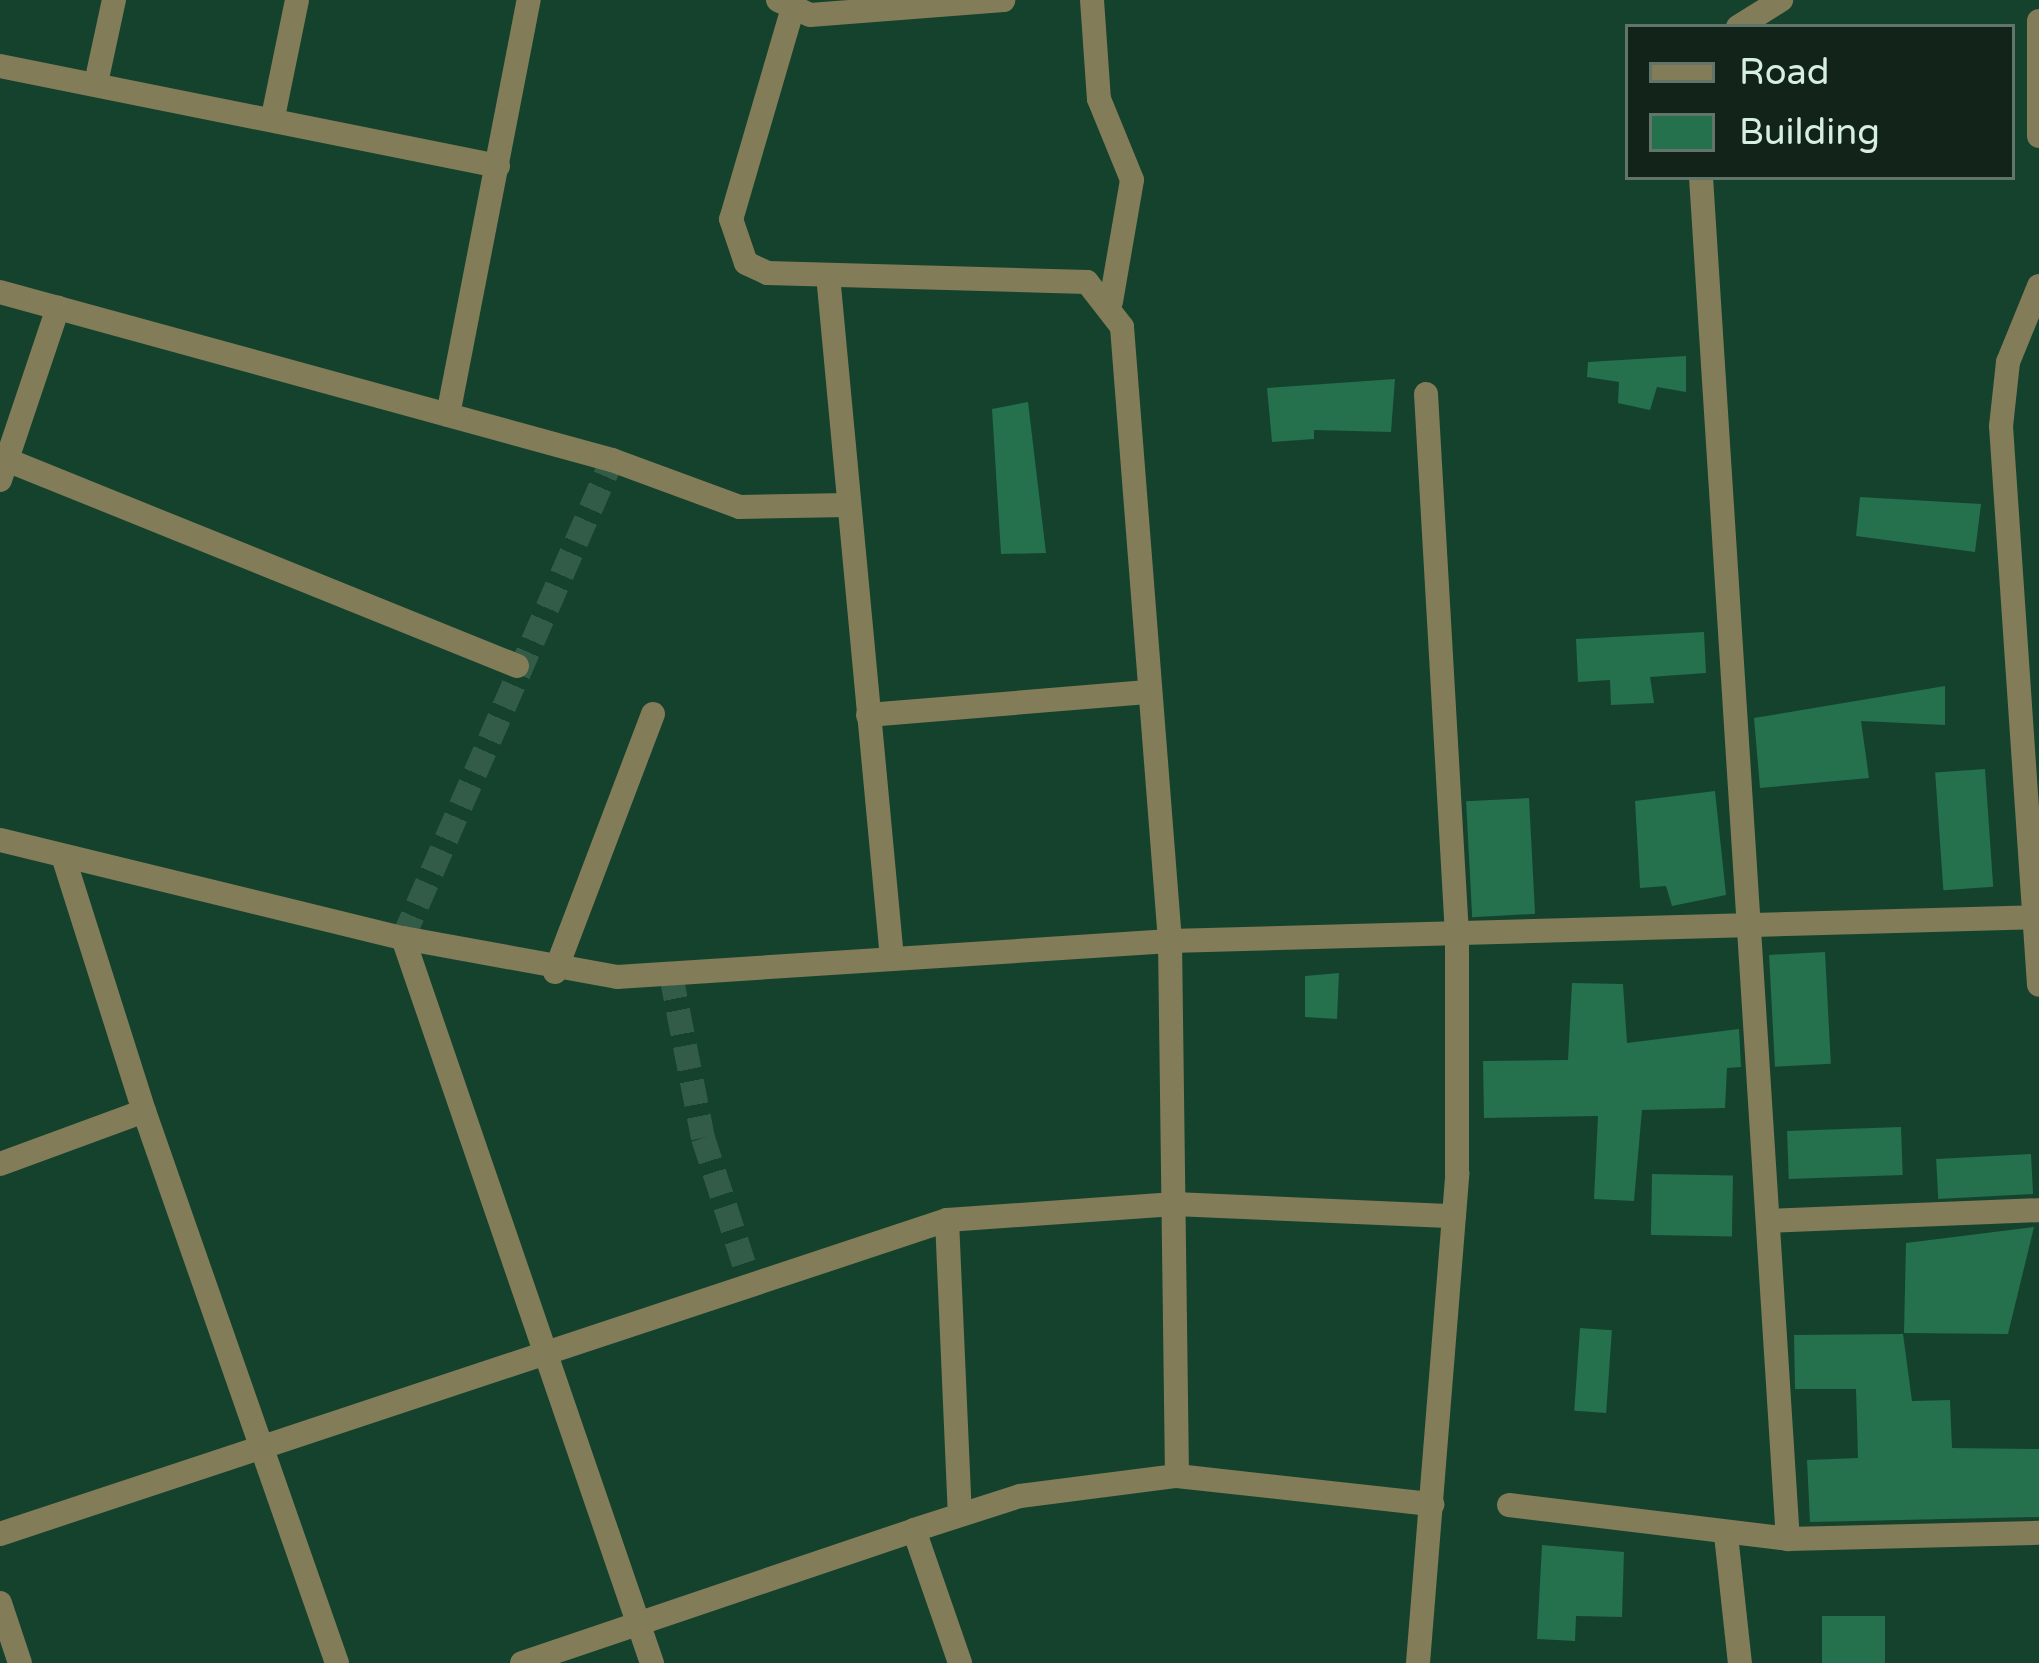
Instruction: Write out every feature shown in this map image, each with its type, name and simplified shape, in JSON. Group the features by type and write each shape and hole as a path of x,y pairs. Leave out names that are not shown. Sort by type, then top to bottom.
{"street":[{"path":"96,83 114,0"},
{"path":"273,117 297,0"},
{"path":"448,415 529,0"},
{"path":"1003,0 785,5 730,219 733,244 767,273 1060,278 1112,301"},
{"path":"1093,0 1099,99 1132,180 1112,301 1123,327 1147,692 1170,941 1177,1476"},
{"path":"1743,24 1781,0"},
{"path":"2039,21 2039,136"},
{"path":"0,66 273,117 498,166"},
{"path":"1701,180 1788,1539"},
{"path":"828,275 892,959"},
{"path":"2039,286 2008,362 2001,426 2039,985"},
{"path":"0,292 448,415 740,507 849,506"},
{"path":"58,308 3,470 517,666"},
{"path":"1418,1663 1454,1216 1457,935 1426,394"},
{"path":"868,715 1147,692"},
{"path":"555,972 653,714"},
{"path":"0,840 64,859 555,972 892,959 1170,941 2036,918"},
{"path":"64,859 144,1111 337,1663"},
{"path":"403,938 549,1348 652,1663"},
{"path":"0,1164 144,1111"},
{"path":"0,1534 549,1348 947,1220 1174,1204 1454,1216"},
{"path":"1768,1221 2039,1210"},
{"path":"947,1220 960,1514"},
{"path":"522,1663 640,1627 960,1514 1177,1476 1432,1504"},
{"path":"1509,1504 1788,1539 2039,1533"},
{"path":"914,1530 960,1663"},
{"path":"1726,1534 1740,1663"},
{"path":"0,1603 20,1663"}],"building":[{"path":"1686,356 1686,392 1657,387 1650,410 1618,403 1619,382 1587,377 1588,362"},
{"path":"1395,379 1391,432 1314,430 1314,439 1272,442 1267,388"},
{"path":"1028,402 1046,553 1001,554 992,409"},
{"path":"1860,497 1981,504 1975,552 1856,536"},
{"path":"1704,632 1706,673 1650,677 1654,703 1611,705 1610,680 1578,682 1576,639"},
{"path":"1945,686 1945,725 1861,721 1869,778 1760,788 1754,718"},
{"path":"1985,769 1993,887 1943,890 1935,772"},
{"path":"1715,791 1726,895 1672,906 1666,886 1640,888 1635,801"},
{"path":"1529,798 1535,914 1472,917 1466,801"},
{"path":"1825,952 1831,1064 1775,1067 1769,955"},
{"path":"1339,973 1337,1019 1305,1017 1305,976"},
{"path":"1572,983 1623,984 1627,1043 1739,1029 1741,1067 1727,1068 1725,1108 1642,1110 1634,1201 1594,1199 1598,1116 1484,1118 1483,1061 1568,1060"},
{"path":"1901,1127 1903,1175 1789,1179 1787,1131"},
{"path":"2031,1154 2033,1194 1938,1199 1936,1159"},
{"path":"1652,1174 1733,1175 1732,1236 1651,1235"},
{"path":"2034,1227 2008,1334 1904,1333 1906,1243"},
{"path":"1580,1328 1612,1330 1606,1413 1574,1411"},
{"path":"1903,1334 1912,1401 1950,1400 1952,1448 2039,1449 2039,1517 1810,1522 1807,1460 1858,1458 1856,1389 1795,1389 1794,1335"},
{"path":"1542,1545 1624,1552 1622,1617 1576,1616 1575,1641 1537,1639"},
{"path":"1822,1616 1885,1616 1885,1663 1822,1663"}],"tunnel":[{"path":"403,938 612,460"},
{"path":"671,975 703,1138 750,1283"}]}
